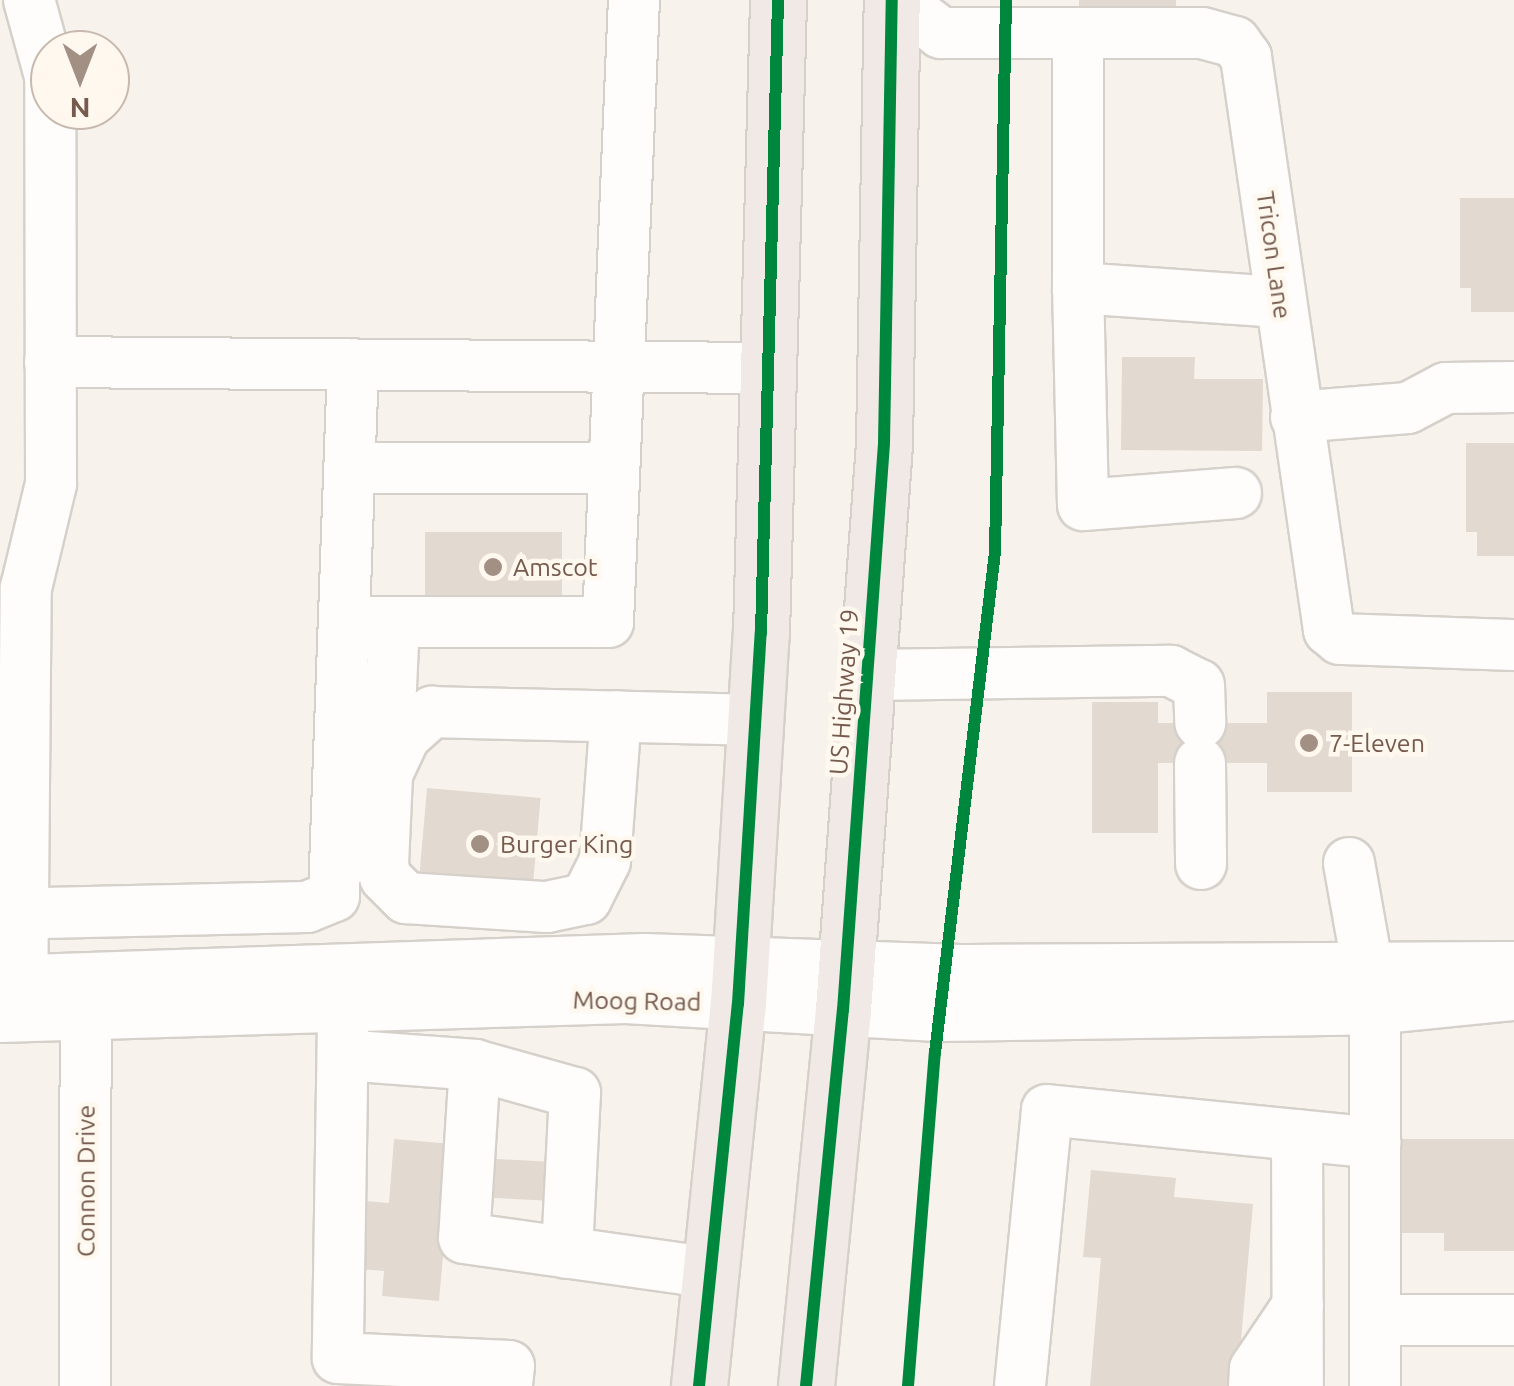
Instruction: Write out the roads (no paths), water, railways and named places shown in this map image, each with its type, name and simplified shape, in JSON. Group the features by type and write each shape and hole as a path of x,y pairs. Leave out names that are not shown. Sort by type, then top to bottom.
{"highway":[{"path":"699,1386 739,984 755,720 771,368 778,0"},
{"name":"US Highway 19","path":"806,1386 844,988 884,443 895,0"}],"street":[{"path":"11,998 11,914 26,588 51,484 50,76 29,0"},
{"path":"344,622 608,622 634,0"},
{"name":"Tricon Lane","path":"895,0 941,33 1048,22 1221,19 1246,58 1329,630 1340,638 1514,646"},
{"path":"1048,22 1078,288 1083,504 1236,492"},
{"path":"1078,288 1280,302"},
{"path":"50,362 771,368"},
{"path":"11,914 307,907 334,896 353,364"},
{"path":"1296,417 1408,408 1446,388 1514,387"},
{"path":"350,468 614,468"},
{"path":"394,622 383,864 394,890 423,901 568,906 586,898 605,861 616,716"},
{"path":"868,675 1171,671 1199,685 1201,864"},
{"path":"388,774 404,737 432,712 755,720"},
{"path":"1349,863 1372,986 1375,1386"},
{"name":"Moog Road","path":"86,997 645,959 739,984"},
{"name":"Moog Road","path":"11,998 343,1006 626,998 739,984 844,988 941,1016 1372,986 1514,967"},
{"name":"Moog Road","path":"1372,986 1514,995"},
{"name":"Connon Drive","path":"85,1386 86,997"},
{"path":"343,1006 338,1372 508,1376"},
{"path":"343,1055 475,1065 575,1093 567,1253"},
{"path":"475,1065 464,1238 712,1273"},
{"path":"1020,1386 1048,1110 1374,1142"},
{"path":"1297,1135 1298,1386"},
{"path":"1254,1386 1255,1369 1298,1304"},
{"path":"1375,1320 1514,1320"}],"place":[{"name":"Amscot","path":"493,567"},
{"name":"7-Eleven","path":"1309,743"},
{"name":"Burger King","path":"480,844"}]}
